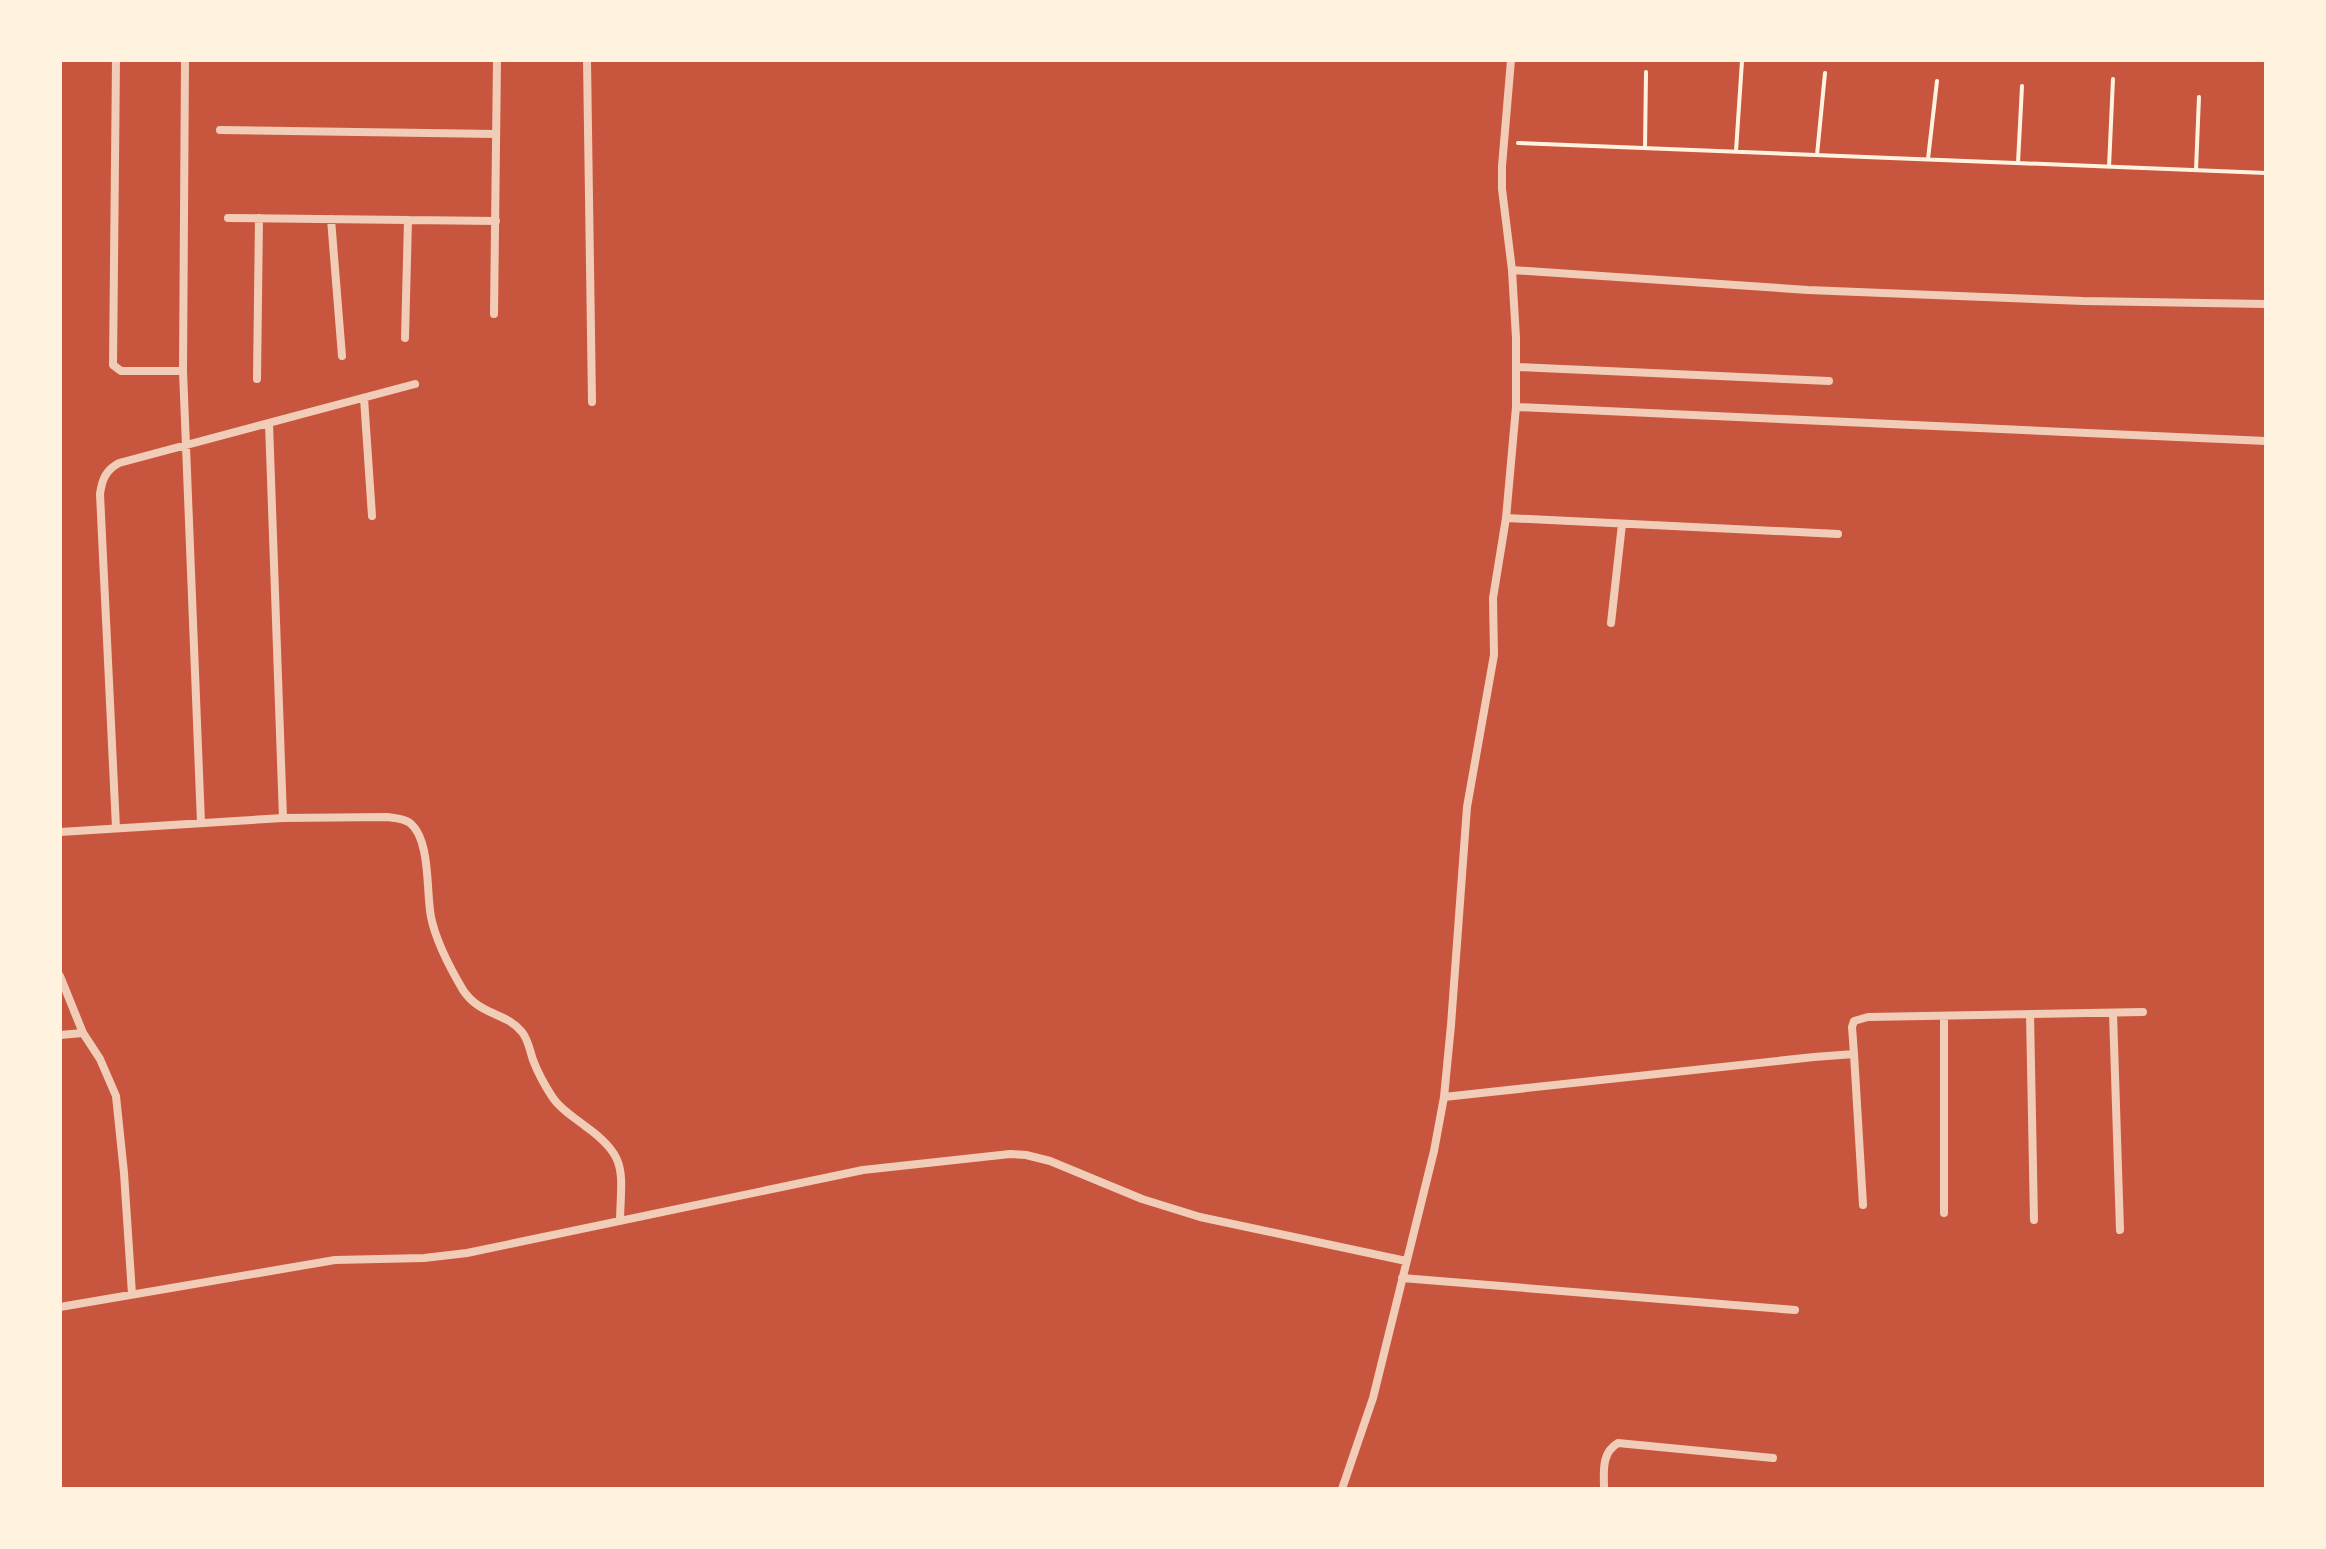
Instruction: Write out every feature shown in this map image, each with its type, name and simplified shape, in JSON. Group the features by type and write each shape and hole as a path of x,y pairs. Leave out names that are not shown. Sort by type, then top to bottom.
{"street":[{"path":"116,60 113,365 121,371 183,371"},
{"path":"185,60 183,371 201,823"},
{"path":"494,314 497,60"},
{"path":"587,60 592,402"},
{"path":"1342,1489 1373,1398 1434,1151 1444,1097 1467,807 1494,655 1493,598 1506,518 1516,407 1518,367 1512,270 1502,189 1511,60"},
{"path":"220,130 496,134"},
{"path":"228,218 496,221"},
{"path":"257,379 259,218"},
{"path":"331,219 342,356"},
{"path":"405,338 408,220"},
{"path":"1512,270 1808,290 2083,301 2266,304"},
{"path":"1518,367 1829,381"},
{"path":"116,828 100,494 102,481 111,467 415,384"},
{"path":"364,398 372,516"},
{"path":"1516,407 2266,441"},
{"path":"269,423 283,818"},
{"path":"1506,518 1838,534"},
{"path":"1611,623 1622,524"},
{"path":"60,832 283,818 387,817 410,823 423,844 431,917 436,934 459,982 474,1003 523,1032 539,1075 555,1101 615,1152 621,1172 620,1221"},
{"path":"60,976 83,1033 100,1059 116,1096 132,1294"},
{"path":"1863,1205 1854,1021 2143,1012"},
{"path":"2113,1013 2120,1230"},
{"path":"2030,1014 2034,1220"},
{"path":"1944,1016 1944,1213"},
{"path":"60,1035 83,1033"},
{"path":"1444,1097 1854,1054"},
{"path":"60,1307 335,1260 424,1258 467,1253 863,1170 1010,1154 1050,1161 1142,1199 1200,1217 1406,1261"},
{"path":"1402,1278 1795,1310"},
{"path":"1604,1489 1605,1458 1608,1449 1618,1443 1773,1458"}],"path":[{"path":"1736,151 1742,61"},
{"path":"1645,148 1646,72"},
{"path":"1817,155 1825,73"},
{"path":"2109,167 2113,79"},
{"path":"1928,159 1937,81"},
{"path":"2018,163 2022,86"},
{"path":"2196,170 2199,97"},
{"path":"1504,142 2266,173"}]}
